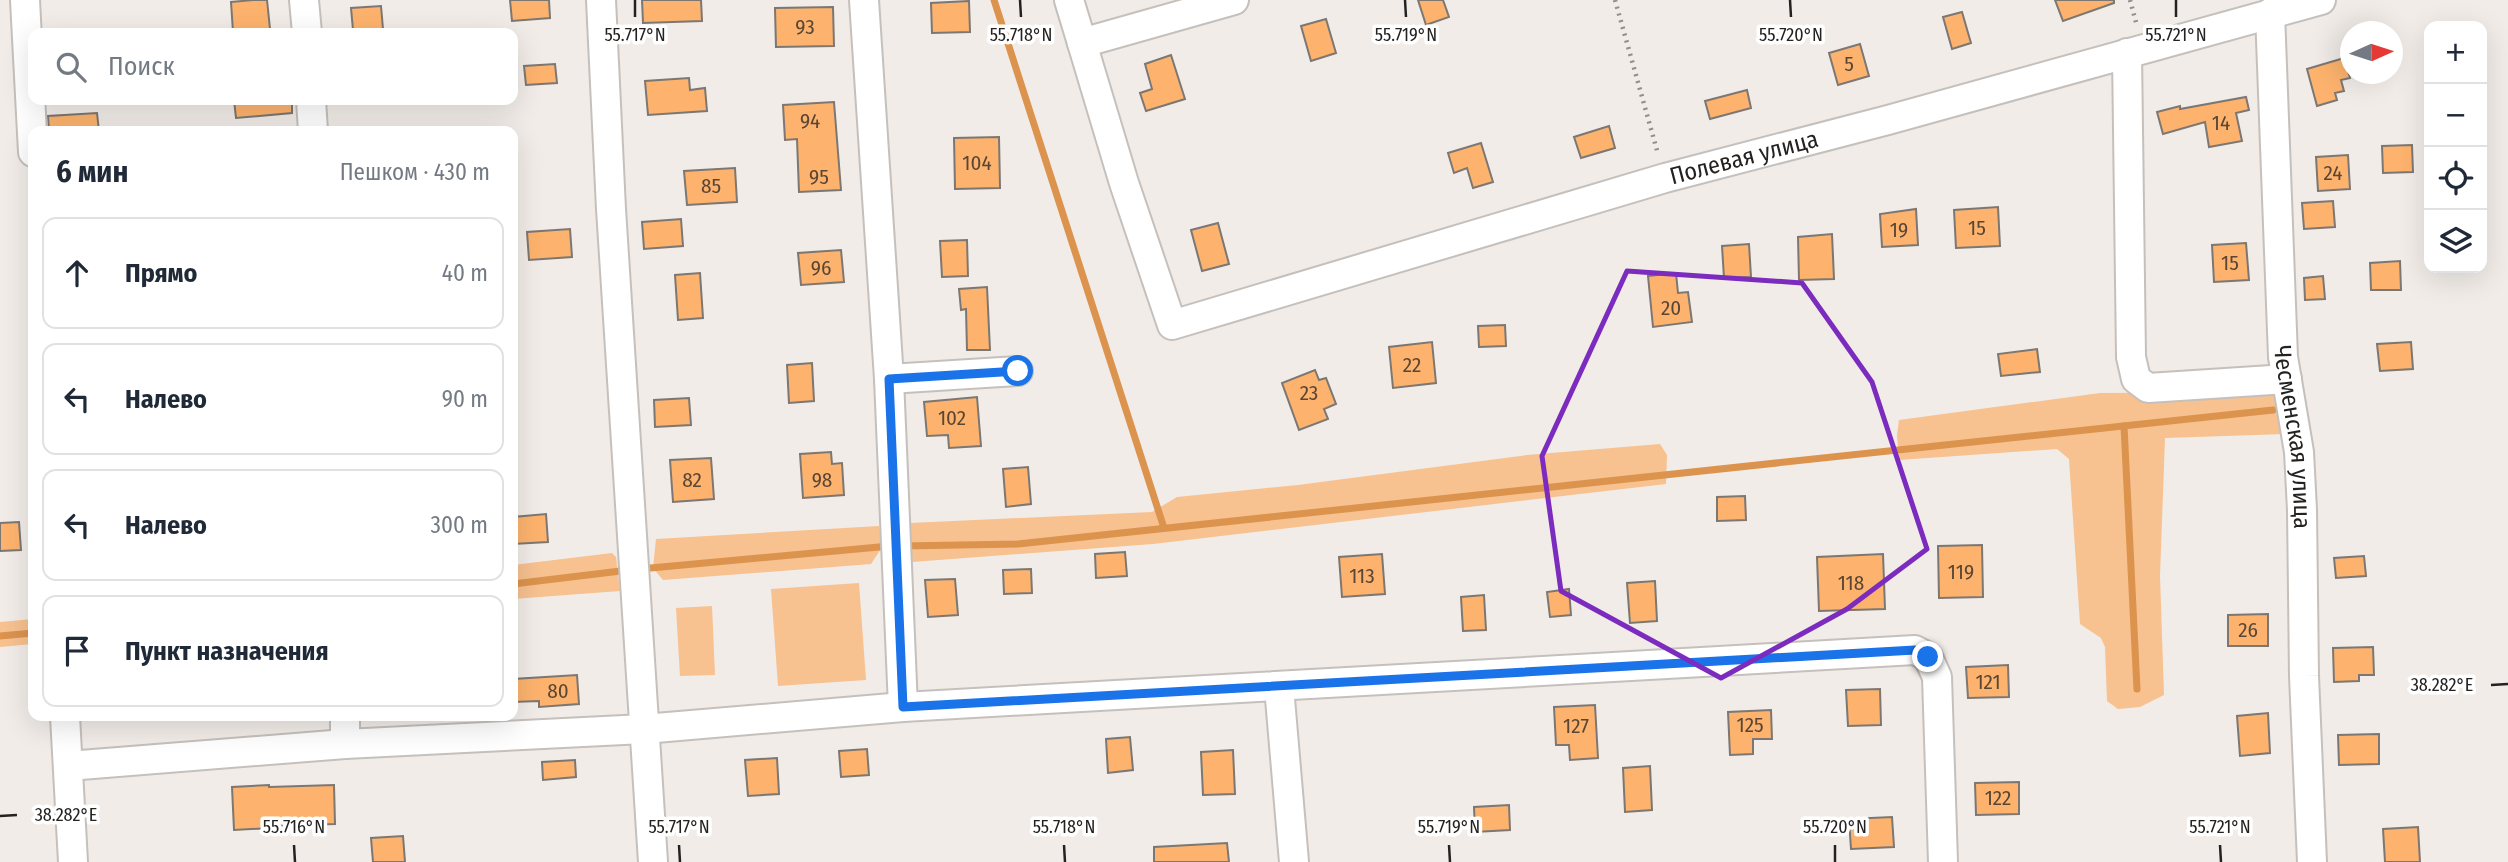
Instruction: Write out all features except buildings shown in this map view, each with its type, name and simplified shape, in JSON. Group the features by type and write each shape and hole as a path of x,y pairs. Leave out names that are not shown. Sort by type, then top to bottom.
{"street":[{"path":"25,0 28,57"},
{"path":"304,0 307,28"},
{"path":"601,0 611,209 653,862"},
{"path":"864,0 889,379 903,707"},
{"path":"1069,0 1082,43 1234,0"},
{"name":"Полевая улица","path":"1082,43 1124,183 1172,325 1665,178 1888,120 2320,0"},
{"name":"Чесменская улица","path":"2270,13 2283,357 2299,452 2304,676 2312,862"},
{"path":"2127,53 2132,356 2136,379 2148,388 2287,379"},
{"path":"31,105 32,126"},
{"path":"311,105 313,126"},
{"path":"889,379 1018,371"},
{"path":"68,766 345,744 644,729 903,707 1915,650 1928,657 1937,677 1943,862"},
{"path":"1279,687 1294,862"},
{"path":"65,721 73,862"},
{"path":"345,721 345,744"}],"path":[{"path":"1615,0 1665,178"}],"highlighted area":[{"path":"1627,271 1802,283 1872,382 1927,549 1847,609 1721,678 1561,591 1542,456"}],"shaded area":[{"path":"2281,392 2285,434 2165,438 2160,576 2164,695 2140,707 2118,709 2107,701 2105,647 2101,638 2080,624 2069,459 2057,449 1899,460 1899,420 2100,393"},
{"path":"1660,444 1667,455 1666,484 1153,544 912,562 910,523 1152,512 1177,497 1298,485 1527,455"},
{"path":"879,526 883,546 871,564 663,580 653,568 656,539"},
{"path":"612,553 616,557 620,591 518,599 518,564"},
{"path":"859,583 866,680 778,686 771,589"},
{"path":"712,606 715,675 680,676 676,608"},
{"path":"28,619 28,644 0,647 0,622"}],"waterway":[{"path":"994,0 1164,528"},
{"path":"902,546 1018,544 2273,410"},
{"path":"2124,426 2137,689"},
{"path":"640,569 890,546"},
{"path":"518,583 629,570"},
{"path":"0,636 28,633"}],"route":[{"path":"1018,371 889,379 903,707 1915,650 1928,657"}]}
